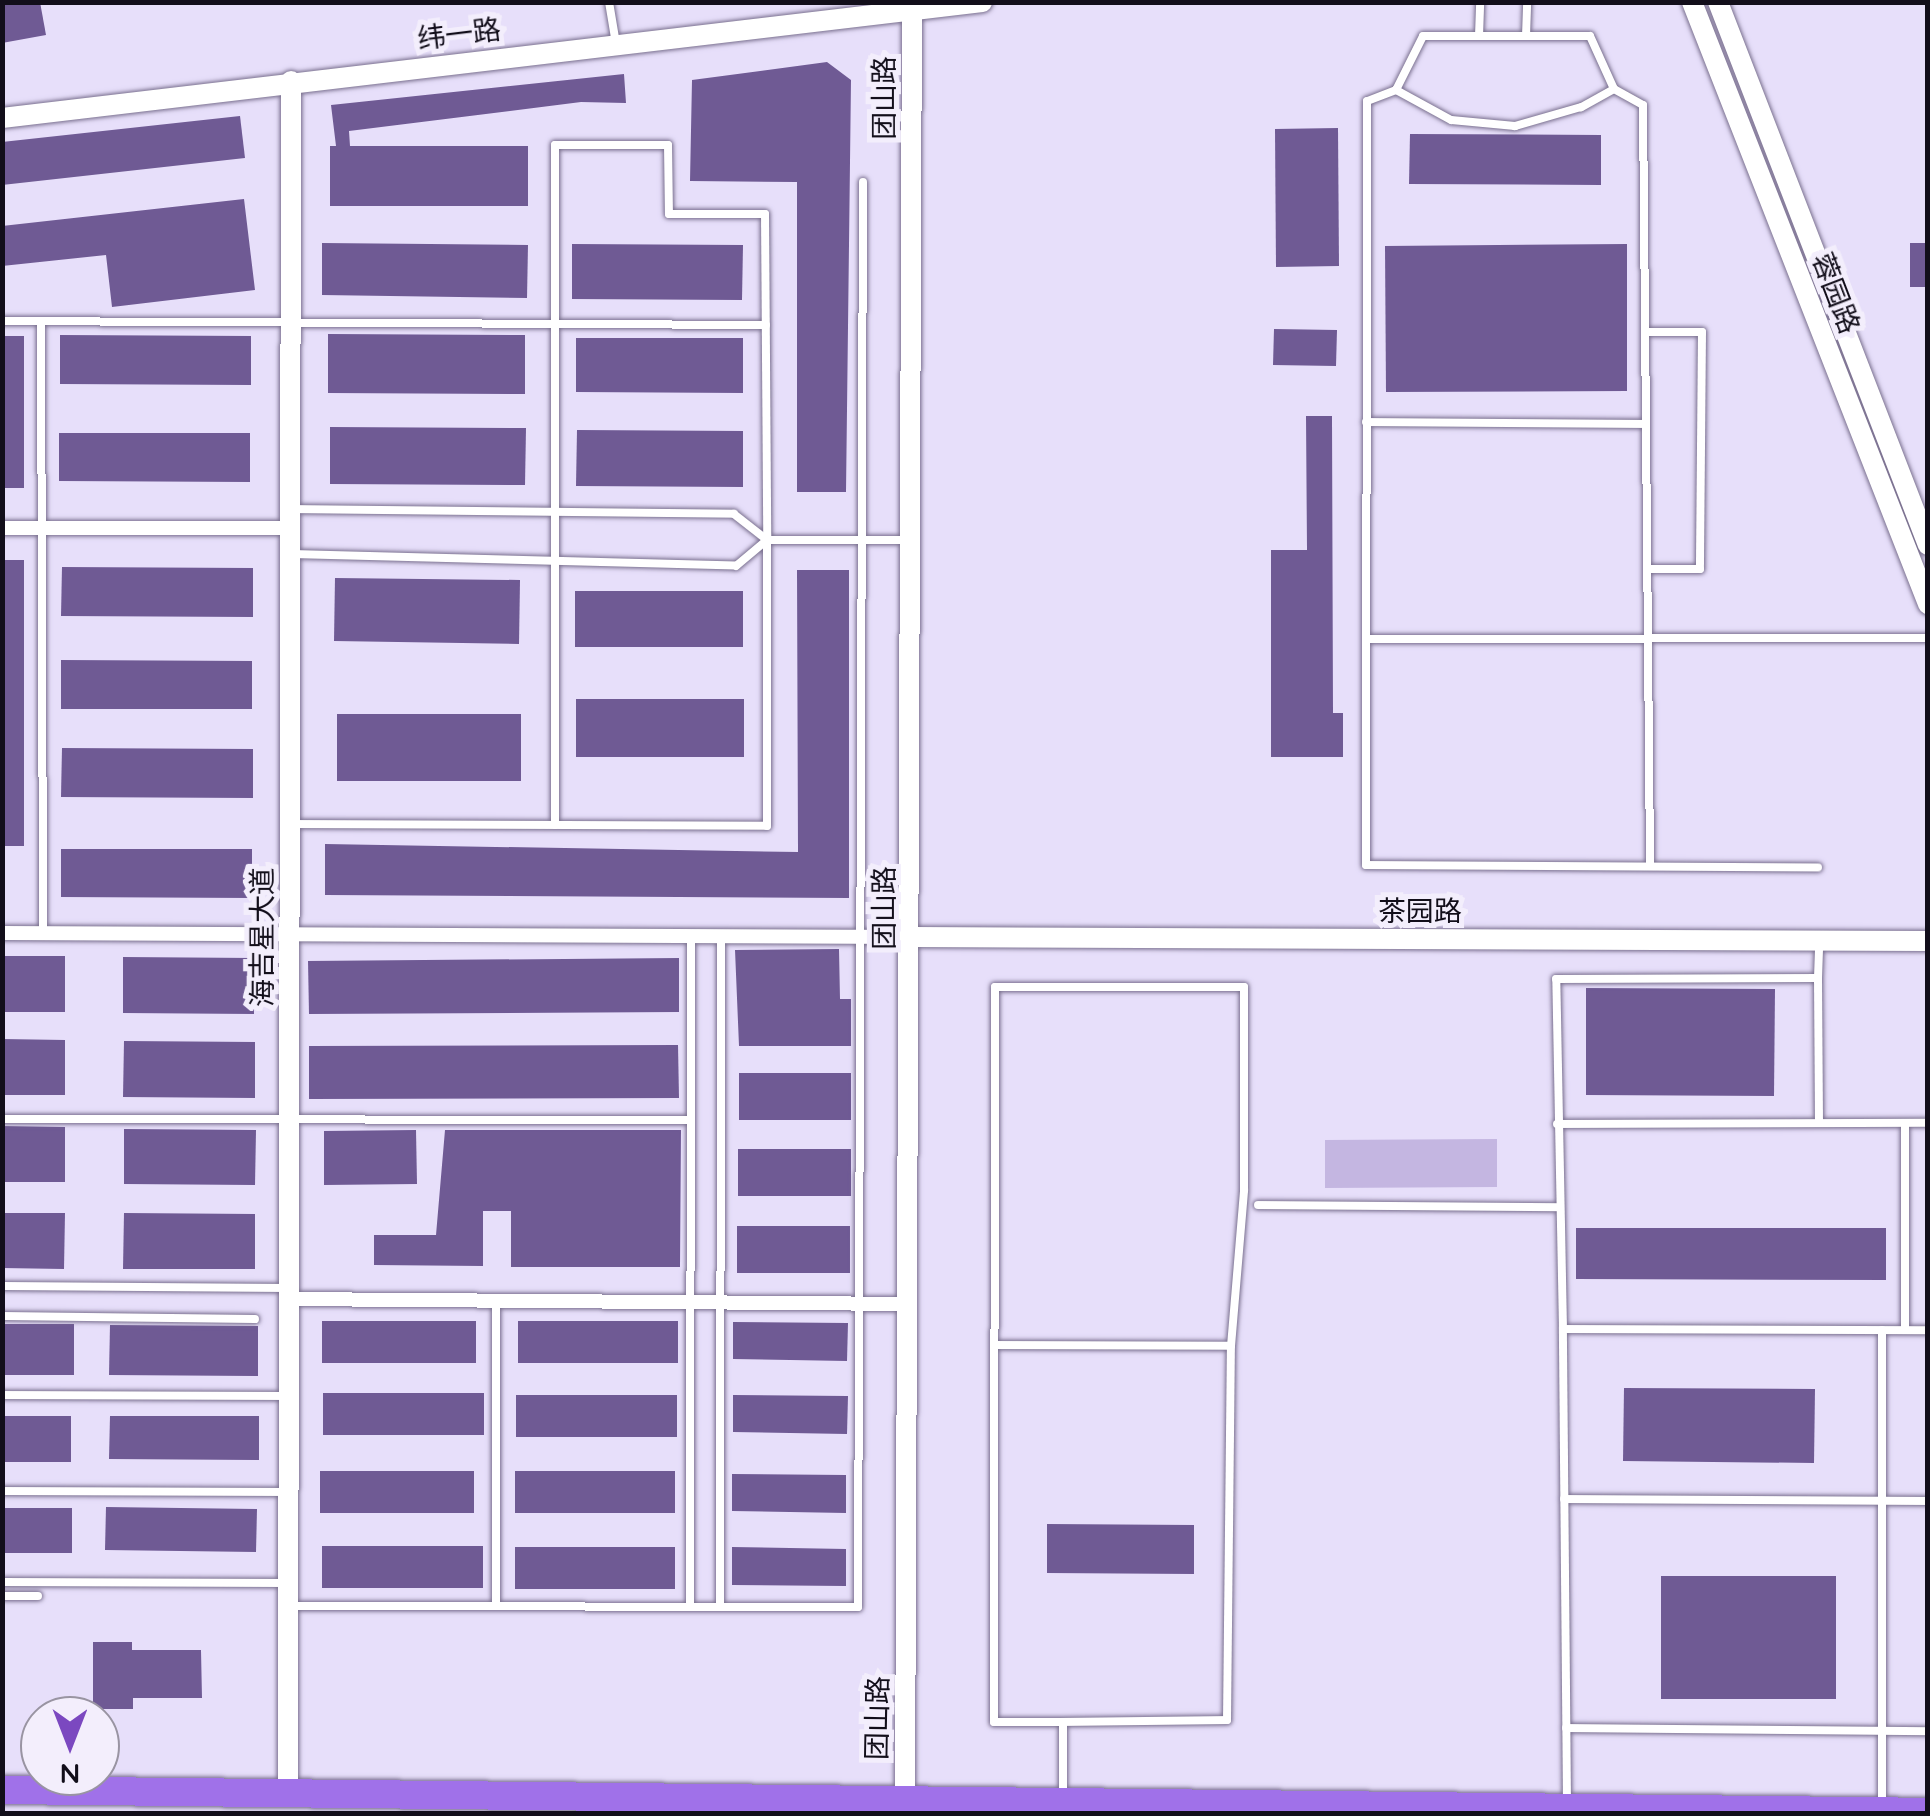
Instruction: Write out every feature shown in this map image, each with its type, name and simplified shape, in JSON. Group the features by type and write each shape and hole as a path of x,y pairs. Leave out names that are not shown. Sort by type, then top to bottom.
{"highway":[{"path":"2,1790 905,1807 1063,1802 1928,1812"}],"street":[{"name":"纬一路","path":"2,118 912,6 982,2"},
{"name":"蓉园路","path":"1692,2 1928,604"},
{"name":"蓉园路","path":"1718,2 1928,545"},
{"name":"团山路","path":"905,1807 912,937 912,6"},
{"name":"海吉星大道","path":"288,1793 291,81"},
{"path":"2,528 290,519"},
{"path":"2,933 912,937"},
{"name":"茶园路","path":"912,937 1928,942"},
{"path":"289,1294 908,1304"}],"lane":[{"path":"609,2 616,44"},
{"path":"1479,36 1480,2"},
{"path":"1526,36 1527,2"},
{"path":"1650,866 1642,105 1614,89 1590,36 1423,36 1396,90 1367,101 1366,865 1818,867"},
{"path":"1396,90 1451,120 1515,126 1580,108 1614,89"},
{"path":"290,824 767,826 766,214 668,214 668,145 555,146 555,825"},
{"path":"288,1606 858,1607 862,182"},
{"path":"2,321 766,325"},
{"path":"41,321 43,933"},
{"path":"1645,332 1702,332 1700,568 1647,569"},
{"path":"1366,422 1646,424"},
{"path":"290,519 555,512 734,514 767,540 910,540"},
{"path":"290,554 518,556 555,565 736,566 767,540"},
{"path":"1366,639 1928,638"},
{"path":"690,936 690,1607"},
{"path":"720,1607 721,936"},
{"path":"1819,940 1819,1123"},
{"path":"1567,1808 1556,979 1818,978"},
{"path":"995,987 1244,987 1244,1190 1231,1346 1227,1720 994,1722 994,1345 995,987"},
{"path":"2,1119 690,1120"},
{"path":"1904,1123 1905,1330"},
{"path":"1557,1124 1928,1123"},
{"path":"1258,1204 1559,1207"},
{"path":"2,1286 289,1294"},
{"path":"496,1300 496,1606"},
{"path":"2,1316 255,1319"},
{"path":"1562,1329 1928,1330"},
{"path":"1882,1330 1882,1812"},
{"path":"994,1345 1231,1346"},
{"path":"2,1396 288,1396"},
{"path":"2,1491 288,1492"},
{"path":"1564,1500 1928,1501"},
{"path":"2,1582 288,1583"},
{"path":"2,1596 38,1596"},
{"path":"1063,1722 1063,1802"},
{"path":"1566,1728 1928,1731"}],"shaded area":[{"path":"1497,1139 1497,1187 1325,1188 1325,1140"}],"building":[{"path":"2,2 40,2 46,35 2,43"},
{"path":"827,62 851,80 846,492 797,492 797,182 690,181 692,80"},
{"path":"624,74 626,103 581,102 349,131 350,146 528,146 528,206 330,206 330,146 336,146 331,105"},
{"path":"240,116 245,158 2,185 2,142"},
{"path":"1338,128 1339,266 1276,267 1275,129"},
{"path":"1410,134 1601,135 1601,185 1409,184"},
{"path":"244,199 255,290 112,307 106,255 2,266 2,226"},
{"path":"322,243 528,245 527,298 322,295"},
{"path":"1910,243 1928,243 1928,287 1910,287"},
{"path":"572,244 743,245 742,300 572,299"},
{"path":"1627,244 1627,391 1386,392 1385,246"},
{"path":"1274,329 1337,330 1336,366 1273,365"},
{"path":"328,334 525,335 525,394 328,393"},
{"path":"60,335 251,336 251,385 60,384"},
{"path":"2,336 24,336 24,488 2,488"},
{"path":"576,338 743,338 743,393 576,392"},
{"path":"1306,416 1332,416 1333,713 1343,713 1343,757 1271,757 1271,550 1307,550"},
{"path":"330,427 526,428 525,485 330,484"},
{"path":"577,430 743,431 743,487 576,486"},
{"path":"59,433 250,433 250,482 59,481"},
{"path":"2,560 24,560 24,846 2,846"},
{"path":"62,567 253,568 253,617 61,616"},
{"path":"797,570 849,570 849,898 325,895 325,844 798,852"},
{"path":"335,578 520,580 519,644 334,641"},
{"path":"575,591 743,591 743,647 575,647"},
{"path":"61,660 252,661 252,709 61,709"},
{"path":"576,699 744,699 744,757 576,757"},
{"path":"337,714 521,714 521,781 337,781"},
{"path":"62,748 253,749 253,798 61,797"},
{"path":"61,849 252,849 252,898 61,897"},
{"path":"839,949 840,999 851,999 851,1046 739,1046 735,950"},
{"path":"2,956 65,956 65,1012 2,1012"},
{"path":"123,957 254,958 254,1014 123,1013"},
{"path":"679,958 679,1012 309,1014 308,961"},
{"path":"1586,988 1775,989 1774,1096 1586,1095"},
{"path":"2,1039 65,1040 65,1095 2,1095"},
{"path":"124,1041 255,1042 255,1098 123,1097"},
{"path":"678,1045 679,1098 309,1099 309,1046"},
{"path":"739,1073 851,1073 851,1120 739,1120"},
{"path":"2,1126 65,1127 65,1182 2,1182"},
{"path":"124,1129 256,1130 255,1185 124,1184"},
{"path":"416,1130 417,1184 324,1185 324,1131"},
{"path":"445,1130 681,1130 680,1267 511,1267 511,1211 483,1211 483,1266 374,1265 374,1235 436,1235"},
{"path":"738,1149 851,1149 851,1196 738,1196"},
{"path":"2,1213 65,1213 64,1269 2,1268"},
{"path":"124,1213 255,1214 255,1269 123,1269"},
{"path":"737,1226 850,1226 850,1273 737,1273"},
{"path":"1576,1228 1886,1228 1886,1280 1576,1279"},
{"path":"322,1321 476,1321 476,1363 322,1363"},
{"path":"518,1321 678,1321 678,1363 518,1363"},
{"path":"733,1322 848,1323 847,1361 733,1359"},
{"path":"2,1324 74,1324 74,1375 2,1375"},
{"path":"110,1325 258,1326 258,1376 109,1375"},
{"path":"1624,1388 1815,1389 1814,1463 1623,1461"},
{"path":"323,1393 484,1393 484,1435 323,1435"},
{"path":"516,1395 677,1395 677,1437 516,1437"},
{"path":"733,1395 848,1396 847,1434 733,1432"},
{"path":"2,1416 71,1416 71,1462 2,1462"},
{"path":"110,1416 259,1416 259,1460 109,1459"},
{"path":"320,1471 474,1471 474,1513 320,1513"},
{"path":"515,1471 675,1471 675,1513 515,1513"},
{"path":"732,1474 846,1475 846,1513 732,1511"},
{"path":"106,1507 257,1509 256,1552 105,1550"},
{"path":"2,1508 72,1508 72,1553 2,1553"},
{"path":"1047,1524 1194,1525 1194,1574 1047,1573"},
{"path":"322,1546 483,1546 483,1588 322,1588"},
{"path":"515,1547 675,1547 675,1589 515,1589"},
{"path":"732,1547 846,1549 846,1586 732,1585"},
{"path":"1661,1576 1836,1576 1836,1699 1661,1699"},
{"path":"93,1642 132,1642 132,1650 201,1650 202,1698 133,1698 133,1709 120,1709 120,1696 93,1696"}]}
